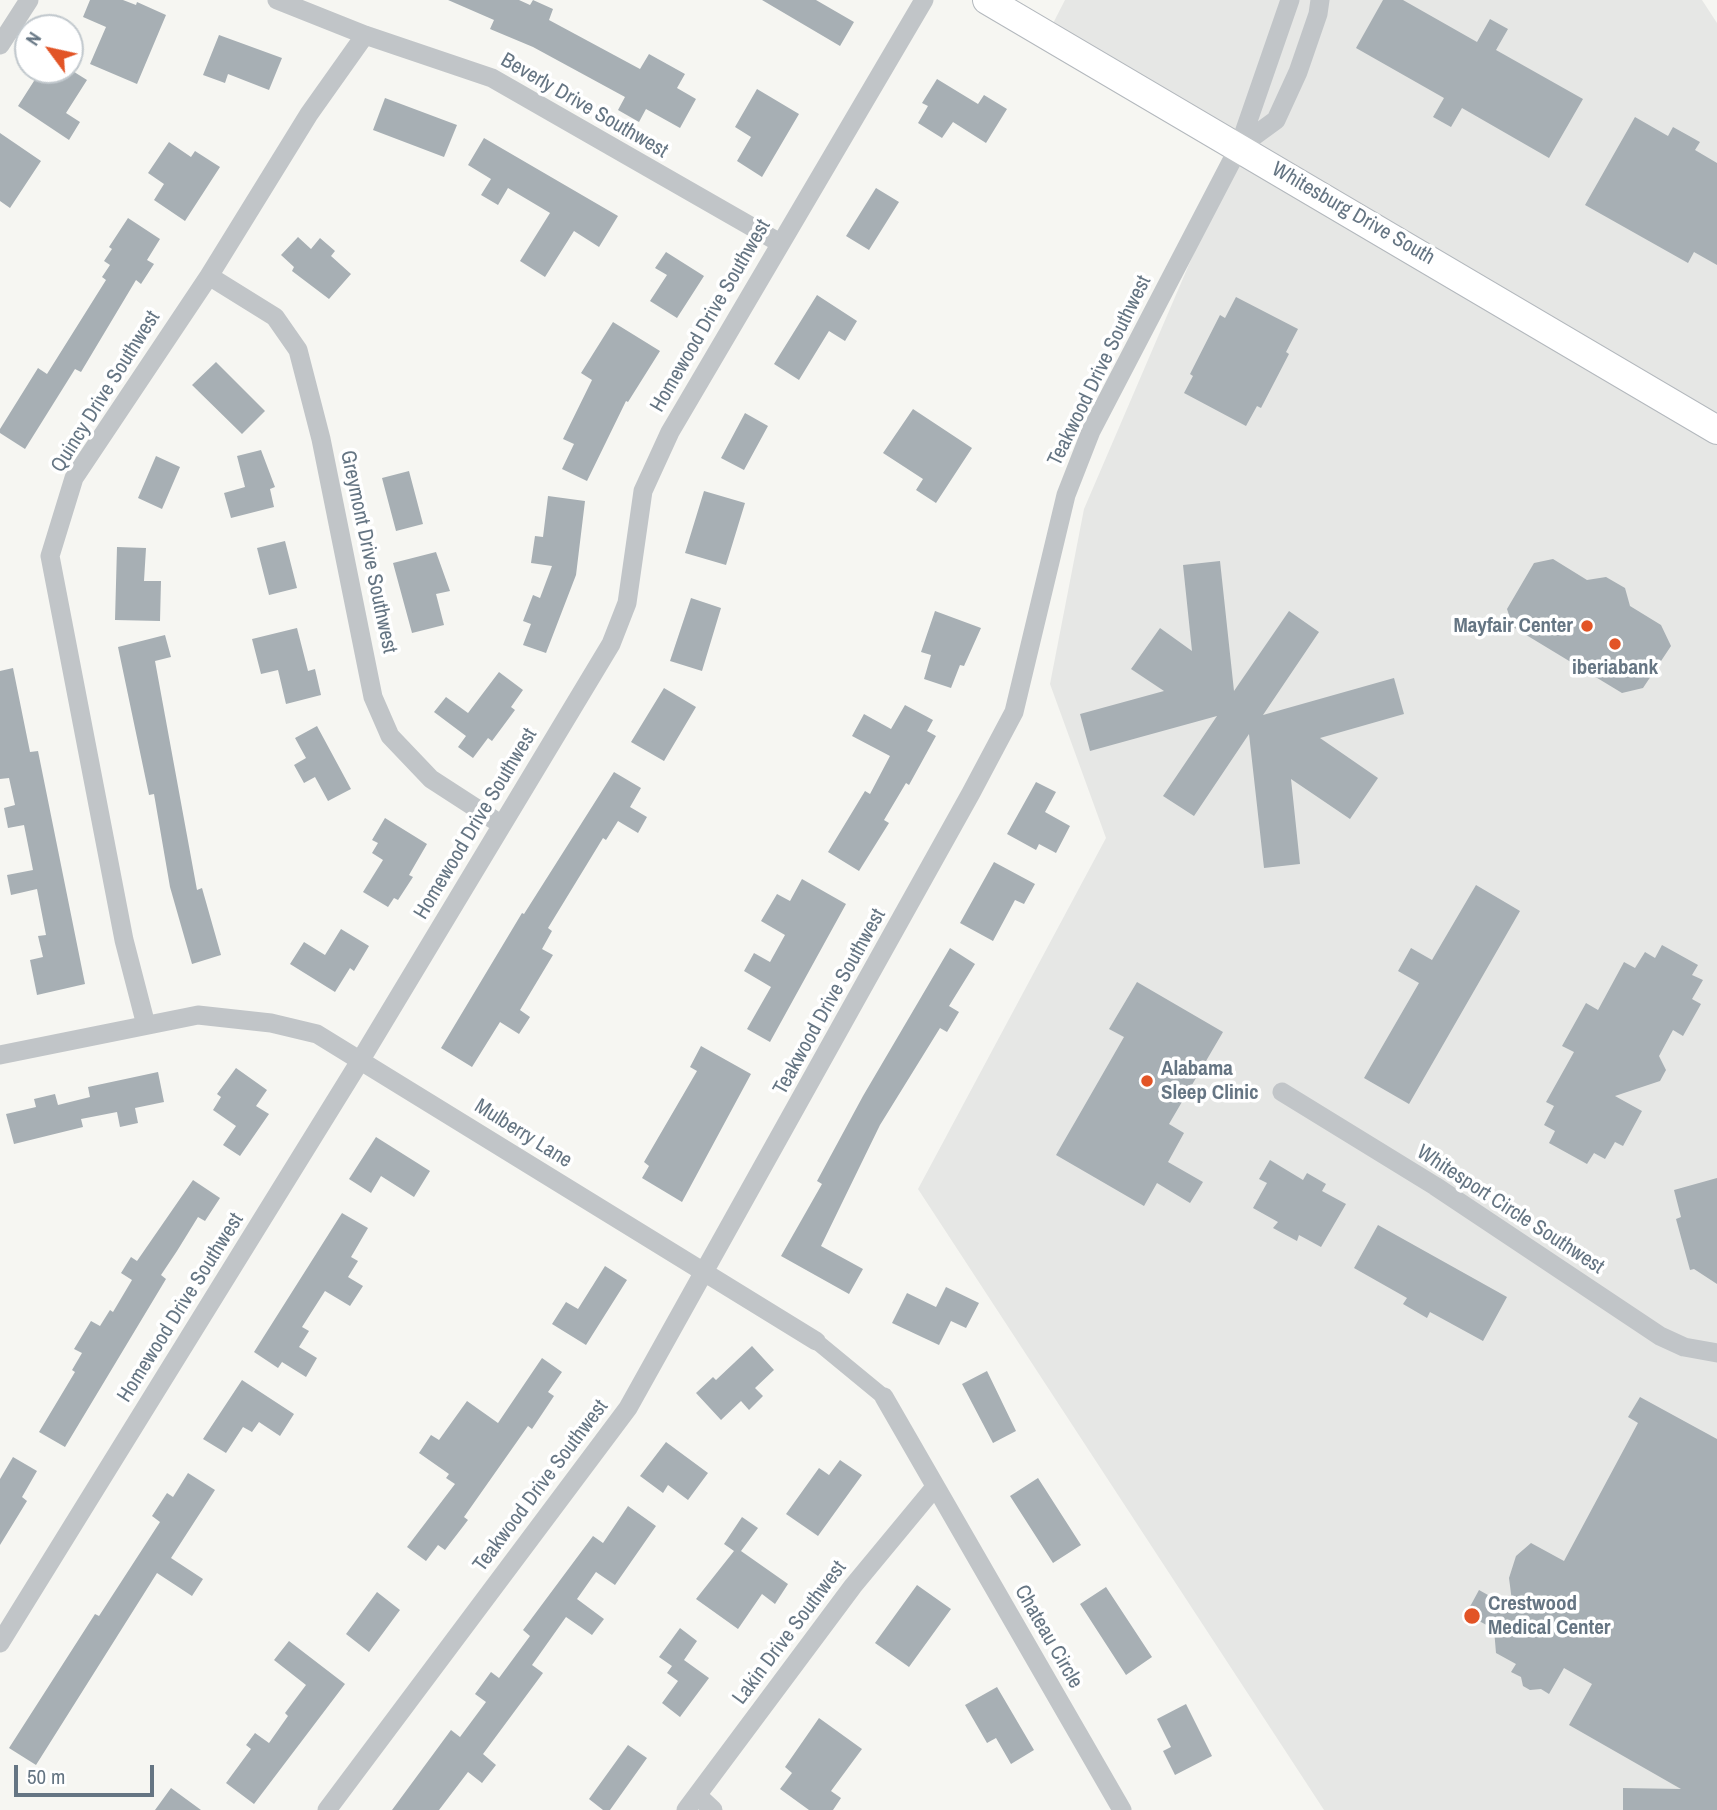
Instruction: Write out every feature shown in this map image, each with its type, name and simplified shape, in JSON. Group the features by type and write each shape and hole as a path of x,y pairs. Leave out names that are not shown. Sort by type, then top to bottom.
{"main road":[{"name":"Whitesburg Drive South","path":"987,0 1717,430"}],"street":[{"path":"0,45 29,0"},
{"name":"Beverly Drive Southwest","path":"277,0 365,35 492,78 780,243"},
{"name":"Homewood Drive Southwest","path":"0,1643 360,1061 611,644 627,603 643,491 670,432 924,0"},
{"name":"Teakwood Drive Southwest","path":"327,1810 628,1408 1014,712 1066,495 1091,431 1240,148 1290,0"},
{"path":"1240,148 1276,120 1298,72 1318,14 1320,0"},
{"name":"Quincy Drive Southwest","path":"146,1025 124,940 50,556 74,478 209,276 309,114 365,35"},
{"name":"Greymont Drive Southwest","path":"209,276 275,317 298,349 321,439 373,697 390,736 431,779 502,825"},
{"name":"Mulberry Lane","path":"0,1055 198,1015 271,1023 317,1034 416,1093 704,1275 816,1341 884,1396 935,1487"},
{"name":"Whitesport Circle Southwest","path":"1282,1092 1435,1186 1660,1336 1684,1347 1717,1353"},
{"name":"Lakin Drive Southwest","path":"692,1802 853,1586 935,1487"},
{"name":"Chateau Circle","path":"935,1487 1122,1810"},
{"path":"692,1802 713,1810"}],"shaded area":[{"path":"1065,0 1702,0 1717,23 1717,1810 1324,1810 918,1189 1106,838 1050,684 1084,509 1239,148 1047,35"}],"building":[{"path":"90,0 123,0 136,5 137,2 166,15 137,84 90,64 106,27 84,17"},
{"path":"448,0 519,0 530,5 533,0 553,9 549,20 640,69 649,54 685,74 677,88 696,99 680,128 646,109 639,122 618,110 625,97 533,47 490,29 494,20"},
{"path":"762,0 816,0 854,22 840,46"},
{"path":"1383,0 1403,0 1477,42 1490,19 1508,29 1496,50 1583,99 1549,158 1462,108 1451,127 1433,117 1444,98 1356,48"},
{"path":"219,35 282,58 269,90 228,74 225,83 203,75"},
{"path":"84,78 87,80 66,113 80,122 69,140 18,106 32,84 84,84"},
{"path":"937,79 978,104 984,95 1007,109 986,143 953,122 942,138 918,123 928,106 922,103"},
{"path":"757,89 799,114 762,177 737,161 751,137 735,127"},
{"path":"385,98 457,125 444,157 373,130"},
{"path":"1635,117 1668,136 1673,127 1700,142 1695,150 1717,163 1717,265 1694,252 1688,263 1585,205"},
{"path":"0,133 41,161 10,208 0,201"},
{"path":"484,138 618,216 599,247 574,231 545,277 520,261 550,213 508,188 498,205 481,195 491,179 468,165"},
{"path":"169,142 191,157 195,151 220,167 185,221 154,200 164,184 148,173"},
{"path":"876,188 899,202 869,250 846,236"},
{"path":"128,218 160,239 147,260 154,264 141,284 136,280 81,372 75,369 25,449 0,433 0,429 38,368 47,374 106,280 102,277 110,265 104,261 112,249 109,247"},
{"path":"298,237 311,249 320,238 335,251 331,256 351,274 329,299 292,271 294,267 281,255"},
{"path":"666,252 704,276 677,318 650,301 667,275 655,268"},
{"path":"817,295 857,321 845,341 829,331 799,380 774,364"},
{"path":"1236,297 1298,329 1286,352 1289,354 1261,408 1257,406 1246,426 1184,393 1193,376 1190,374 1220,315 1225,318"},
{"path":"613,322 660,351 628,402 626,401 587,481 562,469 574,444 563,439 592,380 581,373"},
{"path":"216,362 265,411 242,434 192,385"},
{"path":"913,409 972,448 936,503 916,490 923,479 883,453"},
{"path":"745,413 768,426 744,470 721,458"},
{"path":"261,450 275,487 270,489 274,507 231,518 224,493 245,487 237,456"},
{"path":"156,456 180,467 162,509 138,498"},
{"path":"409,471 423,524 396,531 382,478"},
{"path":"704,491 745,503 726,565 685,553"},
{"path":"548,496 585,501 576,575 546,653 523,645 531,624 523,621 533,595 540,598 552,566 531,563 535,536 543,537"},
{"path":"285,541 297,588 269,595 257,548"},
{"path":"117,547 146,548 144,581 161,581 160,621 115,620"},
{"path":"436,552 450,591 436,594 444,625 412,633 393,563"},
{"name":"Mayfair Center","path":"1553,559 1587,580 1606,577 1625,588 1630,606 1661,625 1671,646 1643,688 1622,693 1513,627 1507,609 1534,563"},
{"path":"1220,561 1234,691 1289,611 1319,632 1263,715 1394,678 1404,714 1320,738 1378,778 1350,819 1291,779 1300,864 1264,868 1249,734 1194,816 1163,796 1217,716 1090,751 1080,714 1164,691 1131,669 1160,628 1192,651 1183,565"},
{"path":"691,598 721,608 702,671 670,661"},
{"path":"935,611 981,628 964,666 960,665 951,688 924,679 931,655 921,652"},
{"path":"297,628 308,671 315,669 321,695 286,704 278,670 261,674 252,639"},
{"path":"165,635 171,657 155,661 197,890 202,888 221,955 192,964 170,887 154,794 149,795 118,647"},
{"path":"13,668 30,752 38,751 85,984 37,995 30,960 43,957 38,936 46,935 37,889 11,895 7,875 33,870 24,825 8,828 4,808 15,805 9,778 0,779 0,671"},
{"path":"499,672 523,690 511,707 515,710 492,741 488,738 473,758 458,747 466,736 434,712 446,697 468,713"},
{"path":"664,688 696,707 664,761 631,742"},
{"path":"905,705 933,720 927,731 936,736 909,785 906,783 884,820 889,823 859,871 828,852 865,791 870,794 890,756 852,736 864,714 891,729"},
{"path":"317,726 351,789 328,801 315,777 304,783 294,765 306,758 295,738"},
{"path":"614,772 641,788 630,807 647,817 638,833 618,821 606,840 603,838 548,928 552,931 542,949 553,955 520,1010 530,1017 519,1034 500,1022 472,1067 441,1048 522,913 524,914"},
{"path":"1036,782 1056,792 1045,812 1070,826 1056,853 1039,844 1036,850 1007,834"},
{"path":"385,818 427,844 409,875 413,877 398,900 394,898 388,907 363,892 383,860 372,853 378,843 372,840"},
{"path":"994,862 1035,884 1024,904 1015,900 993,941 960,923"},
{"path":"802,879 846,904 770,1042 747,1029 771,987 744,971 754,953 770,962 785,935 761,921 777,894 790,901"},
{"path":"1476,885 1520,911 1409,1104 1364,1078 1419,983 1398,971 1411,948 1432,960"},
{"path":"341,929 369,946 354,971 350,968 335,992 290,964 304,942 325,955"},
{"path":"1662,945 1698,965 1692,975 1703,980 1692,999 1701,1004 1683,1036 1673,1030 1659,1056 1666,1070 1660,1081 1615,1096 1642,1111 1623,1146 1615,1142 1605,1159 1594,1153 1587,1164 1549,1143 1555,1131 1544,1125 1554,1106 1546,1102 1574,1052 1562,1046 1586,1003 1598,1010 1624,962 1635,968 1645,952 1655,958"},
{"path":"950,948 975,964 949,1006 959,1012 947,1032 940,1028 880,1125 821,1246 863,1269 849,1294 781,1256 822,1184 817,1181 863,1096"},
{"name":"Alabama Sleep Clinic","path":"1137,982 1223,1032 1169,1124 1184,1133 1168,1162 1203,1182 1190,1203 1157,1183 1144,1206 1056,1155 1124,1037 1109,1029"},
{"path":"701,1046 751,1074 682,1202 642,1178 649,1166 644,1162 697,1071 690,1067"},
{"path":"236,1068 267,1090 256,1106 269,1114 240,1156 223,1145 236,1126 213,1110 221,1097 217,1094"},
{"path":"158,1072 164,1102 135,1108 138,1123 120,1127 117,1112 81,1119 83,1127 14,1144 6,1114 36,1107 34,1099 55,1094 58,1105 90,1097 88,1087"},
{"path":"376,1137 430,1171 414,1197 381,1176 371,1193 349,1179"},
{"path":"1270,1160 1303,1180 1307,1173 1326,1184 1322,1191 1346,1204 1321,1247 1299,1235 1297,1241 1273,1228 1278,1222 1253,1208 1267,1183 1259,1179"},
{"path":"1717,1178 1717,1284 1694,1269 1690,1270 1676,1219 1681,1217 1674,1190"},
{"path":"193,1180 220,1198 205,1221 198,1217 161,1275 166,1279 65,1447 39,1432 75,1372 72,1370 82,1353 74,1349 91,1321 100,1326 110,1310 113,1312 132,1280 121,1273 131,1257 137,1261"},
{"path":"342,1213 368,1228 351,1257 358,1261 348,1277 363,1286 350,1306 325,1291 302,1327 309,1331 299,1347 317,1358 306,1377 282,1362 278,1368 254,1352"},
{"path":"1378,1225 1507,1297 1483,1341 1430,1312 1427,1318 1403,1304 1407,1298 1354,1268"},
{"path":"605,1266 627,1280 586,1345 552,1324 566,1302 578,1309"},
{"path":"946,1287 979,1303 966,1328 951,1321 939,1345 892,1323 907,1293 936,1307"},
{"path":"752,1346 774,1370 755,1388 763,1396 749,1410 741,1401 721,1420 696,1393 713,1377 716,1380"},
{"path":"542,1358 562,1372 548,1392 554,1396 532,1429 528,1426 464,1517 468,1520 445,1550 438,1545 426,1561 407,1547 455,1484 446,1478 449,1474 419,1453 431,1435 439,1440 467,1401 498,1423"},
{"path":"987,1371 1016,1431 993,1443 962,1384"},
{"path":"242,1380 294,1414 280,1436 259,1422 252,1432 243,1427 226,1453 203,1439"},
{"path":"1640,1397 1717,1439 1717,1810 1623,1810 1623,1788 1681,1789 1569,1725 1592,1684 1564,1668 1549,1694 1541,1689 1530,1690 1523,1686 1521,1677 1511,1672 1516,1664 1496,1653 1494,1629 1466,1614 1479,1590 1513,1609 1509,1578 1516,1556 1531,1543 1564,1561 1638,1423 1628,1417"},
{"path":"666,1442 708,1473 688,1500 668,1485 663,1493 640,1476"},
{"path":"13,1457 37,1471 22,1497 27,1501 0,1545 0,1479"},
{"path":"840,1460 862,1475 818,1536 786,1514 819,1468 829,1475"},
{"path":"188,1473 215,1490 171,1558 203,1579 192,1596 157,1573 36,1765 9,1748 95,1614 99,1616 160,1522 152,1516 167,1493 173,1497"},
{"path":"1038,1478 1081,1545 1053,1563 1010,1496"},
{"path":"628,1506 656,1526 615,1585 596,1572 577,1599 604,1619 592,1635 566,1617 532,1665 543,1673 483,1754 496,1765 482,1783 468,1772 439,1810 392,1810 451,1730 460,1737 486,1702 475,1694 491,1672 499,1678 530,1636 523,1630 593,1536 603,1543"},
{"path":"742,1517 758,1528 741,1551 788,1584 775,1604 762,1594 738,1629 696,1599 734,1551 724,1544"},
{"path":"917,1585 951,1609 909,1667 875,1643"},
{"path":"1106,1587 1152,1657 1126,1675 1080,1604"},
{"path":"377,1592 400,1610 369,1652 346,1634"},
{"path":"680,1628 697,1641 684,1660 709,1678 680,1717 662,1703 678,1681 667,1673 672,1666 659,1657"},
{"path":"289,1641 345,1684 254,1804 226,1783 251,1749 246,1745 255,1733 269,1743 288,1716 285,1713 306,1685 274,1660"},
{"path":"997,1687 1034,1750 1011,1764 996,1738 987,1743 965,1705"},
{"path":"1186,1704 1212,1756 1175,1775 1163,1751 1171,1747 1157,1719"},
{"path":"819,1718 862,1749 831,1791 841,1798 833,1810 809,1810 780,1789 792,1773 785,1767"},
{"path":"628,1745 647,1758 610,1810 603,1810 589,1799"},
{"path":"171,1788 201,1810 155,1810"}],"place":[{"name":"Mayfair Center","path":"1587,626"},
{"name":"iberiabank","path":"1615,644"},
{"name":"Alabama Sleep Clinic","path":"1147,1081"},
{"name":"Crestwood Medical Center","path":"1472,1616"}]}
